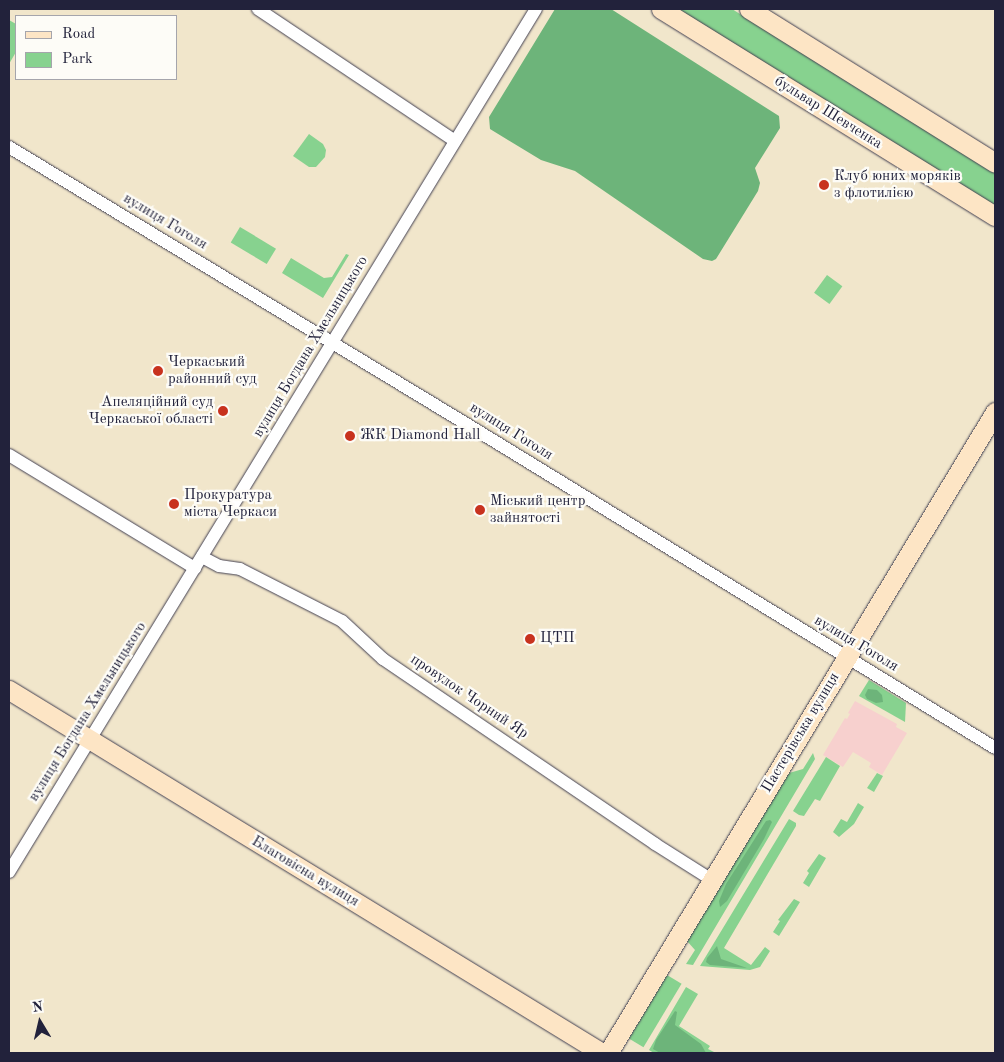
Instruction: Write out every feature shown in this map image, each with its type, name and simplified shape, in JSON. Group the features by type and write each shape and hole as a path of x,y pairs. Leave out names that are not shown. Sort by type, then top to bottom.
{"main road":[{"name":"бульвар Шевченка","path":"661,9 995,216"},
{"path":"749,9 995,163"},
{"name":"Пастерівська вулиця","path":"608,1053 995,412"},
{"name":"Благовісна вулиця","path":"9,690 602,1053"}],"street":[{"path":"258,9 455,142"},
{"name":"вулиця Богдана Хмельницького","path":"9,872 536,9"},
{"name":"вулиця Гоголя","path":"9,147 995,748"},
{"path":"9,455 195,568"},
{"name":"провулок Чорний Яр","path":"202,557 217,565 240,569 342,621 383,658 661,848 712,880"}],"shaded area":[{"path":"855,701 897,724 896,727 907,733 882,775 869,767 871,763 853,752 843,767 823,755 845,718 847,719 850,714 848,713"}],"green space":[{"path":"555,9 611,9 779,116 780,128 755,168 760,183 758,191 716,259 712,261 703,259 575,171 541,160 490,129 489,117"},
{"path":"678,9 732,9 995,173 995,206"},
{"path":"9,20 15,23 15,54 9,64"},
{"path":"309,134 323,144 326,150 325,157 316,167 309,167 293,156"},
{"path":"240,227 276,249 267,264 231,242"},
{"path":"346,254 349,255 323,298 282,273 291,258 324,278 332,277"},
{"path":"827,275 842,286 829,304 814,293"},
{"path":"869,680 906,703 905,722 859,696"},
{"path":"868,689 877,690 882,695 883,702 876,703 867,699 865,695"},
{"path":"813,753 815,759 693,965 686,964 695,950 687,941 789,773 803,769"},
{"path":"826,757 840,766 820,801 815,799 804,816 799,815 793,811"},
{"path":"877,773 883,776 874,792 867,788"},
{"path":"858,803 864,807 854,824 839,837 833,832 841,819 847,822"},
{"path":"789,819 796,823 796,826 724,948 751,965 765,947 770,951 760,967 750,970 700,966"},
{"path":"770,820 772,822 764,839 727,901 720,907 719,901 726,884 766,821"},
{"path":"819,854 826,858 809,887 803,883 809,873 807,871"},
{"path":"794,899 800,902 779,936 773,932 780,921 778,920"},
{"path":"717,946 721,959 747,968 710,965 706,962 707,958"},
{"path":"667,975 682,984 643,1047 629,1038"},
{"path":"686,987 698,994 679,1026 710,1046 708,1049 716,1053 654,1053 649,1050"},
{"path":"675,1011 677,1012 675,1025 701,1044 706,1053 660,1053 653,1049 656,1040"}],"place":[{"name":"Клуб юних моряків з флотилією","path":"824,185"},
{"name":"Черкаський районний суд","path":"158,371"},
{"name":"Апеляційний суд Черкаської області","path":"223,411"},
{"name":"ЖК Diamond Hall","path":"350,436"},
{"name":"Прокуратура міста Черкаси","path":"174,504"},
{"name":"Міський центр зайнятості","path":"480,510"},
{"name":"ЦТП","path":"530,639"}]}
